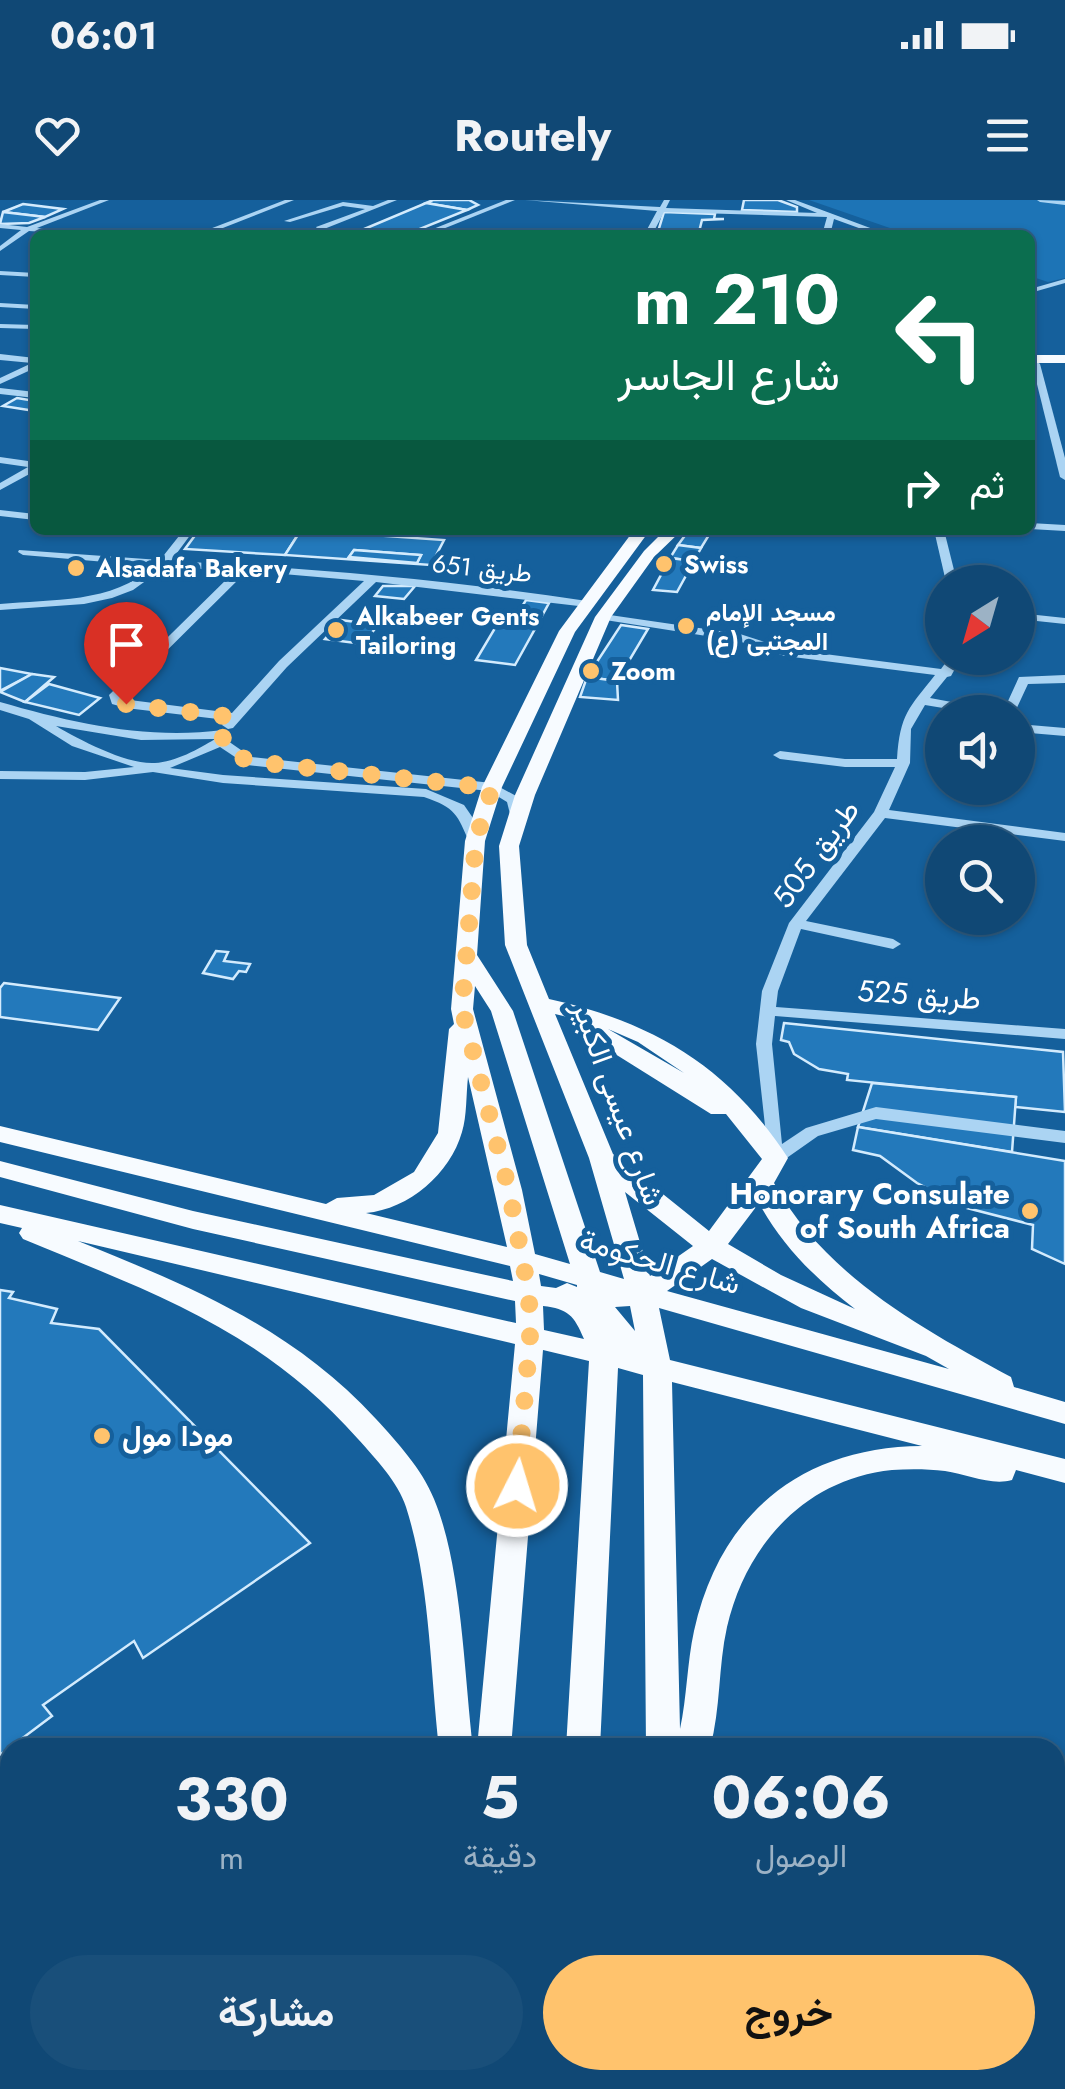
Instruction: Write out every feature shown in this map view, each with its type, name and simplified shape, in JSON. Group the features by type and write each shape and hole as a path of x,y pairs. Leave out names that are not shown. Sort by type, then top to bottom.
{"main road":[{"path":"1035,359 1065,356"},
{"name":"شارع عيسى الكبير","path":"631,535 595,610 509,846 516,946 602,1158 642,1294 657,1367 663,1738"},
{"name":"شارع عيسى الكبير","path":"495,1738 530,1337 523,1260 462,1009 476,840 492,788 567,631 595,610 669,535"},
{"path":"469,959 502,1011 585,1292 586,1313 604,1354 584,1738"},
{"path":"538,1002 706,1096 776,1158 761,1184 712,1246 642,1294"},
{"path":"313,1209 379,1203 423,1178 450,1133 462,1009"},
{"path":"0,1134 523,1260 585,1292 614,1327 657,1367"},
{"path":"602,1158 664,1214 771,1282 837,1313 934,1348 1053,1410"},
{"path":"0,1170 193,1220 529,1294 585,1292"},
{"path":"761,1184 786,1228 825,1269 934,1348"},
{"path":"0,1217 604,1354 1065,1471"},
{"path":"0,1217 189,1296 267,1340 336,1396 389,1452 420,1501 436,1572 455,1738"},
{"name":"شارع الحكومة","path":"585,1292 642,1294 1053,1410"},
{"path":"696,1738 703,1718 711,1627 730,1568 760,1524 792,1490 852,1466 933,1458 1065,1483"}],"street":[{"path":"0,249 27,229 106,200"},
{"path":"211,230 291,200"},
{"path":"320,229 394,200"},
{"path":"490,200 502,202"},
{"path":"434,230 512,200"},
{"path":"528,200 831,215"},
{"path":"650,230 667,200"},
{"path":"789,200 872,230"},
{"path":"1040,200 1065,203"},
{"path":"325,230 288,221 336,205 374,208"},
{"path":"827,230 831,215"},
{"path":"285,230 293,224"},
{"path":"0,226 37,230"},
{"path":"0,274 30,276"},
{"path":"1035,287 1065,280"},
{"path":"1035,289 1065,295"},
{"path":"0,305 30,307"},
{"path":"0,326 30,326"},
{"path":"0,357 30,362"},
{"path":"0,381 30,366"},
{"path":"1035,368 1065,478"},
{"path":"0,391 30,395"},
{"path":"0,404 20,394"},
{"path":"1035,414 1050,416"},
{"path":"0,460 30,465"},
{"path":"0,487 30,469"},
{"path":"0,514 30,517"},
{"path":"1035,526 1065,528"},
{"path":"0,607 125,593 165,564 186,535"},
{"path":"940,535 948,565"},
{"name":"طريق 651","path":"23,552 98,562 244,568 372,580 595,610 801,654 925,670"},
{"path":"232,717 126,704 116,701 115,695 244,568"},
{"path":"0,775 66,777 158,768 194,758 222,738 232,717 372,580"},
{"path":"1035,618 1065,621"},
{"name":"طريق 505","path":"776,1158 764,1044 770,992 796,923 881,813 903,762 905,729 920,700 945,675"},
{"path":"1016,695 1023,680 1065,680"},
{"path":"920,700 925,701"},
{"path":"0,706 36,719 181,739 222,738 247,761 268,765 492,788 513,800 517,820"},
{"path":"36,719 69,742 103,756 158,768 218,777 426,793 451,802 469,816 476,840"},
{"path":"1035,729 1065,732 1065,742"},
{"path":"780,756 845,763 903,762"},
{"path":"881,813 1065,837"},
{"path":"796,923 893,944"},
{"name":"طريق 525","path":"769,1011 1065,1034"},
{"path":"776,1158 812,1132 876,1114 1065,1138"}],"shaded area":[{"path":"809,200 1065,200 1065,278 1048,282 1035,278 1035,230 896,230"}],"building":[{"path":"469,200 478,205 467,210 426,203"},
{"path":"744,200 778,200 797,207 797,212 742,210"},
{"path":"426,203 467,210 417,230 362,230"},
{"path":"23,204 63,209 45,217 3,212"},
{"path":"3,212 45,217 29,223 0,224"},
{"path":"664,212 715,214 714,219 724,219 702,220 700,230 659,230"},
{"path":"17,398 30,400 30,410 3,406"},
{"path":"195,535 298,535 285,555 185,549"},
{"path":"298,535 444,540 431,565 285,555","holes":["354,550 421,555 417,563 349,557"]},
{"path":"685,535 709,535 701,548 678,545"},
{"path":"678,545 701,548 694,561 670,558"},
{"path":"354,550 421,555 417,563 349,557"},
{"path":"670,558 694,561 677,592 653,590"},
{"path":"383,586 415,586 404,599 375,596"},
{"path":"526,600 549,603 536,627 511,624"},
{"path":"341,620 378,625 363,644 325,639"},
{"path":"498,623 536,627 515,665 476,660"},
{"path":"621,625 648,629 617,681 587,677"},
{"path":"0,668 32,674 0,691"},
{"path":"32,674 54,677 25,702 0,692"},
{"path":"587,677 617,681 618,700 580,697"},
{"path":"49,684 100,698 79,715 25,702"},
{"path":"216,951 228,952 224,961 250,964 246,972 239,971 233,979 203,973"},
{"path":"4,983 120,998 98,1030 0,1017 0,988"},
{"path":"784,1023 1063,1052 1065,1112 1015,1107 1016,1097 847,1080 848,1074 819,1069 794,1054 789,1042 781,1040"},
{"path":"872,1083 1016,1097 1012,1152 858,1127"},
{"path":"858,1127 1065,1161 1065,1264 1032,1249 1033,1225 967,1208 917,1183 880,1156 853,1150"},
{"name":"مودا مول","path":"0,1290 13,1292 9,1298 57,1309 51,1323 99,1329 310,1543 143,1658 134,1641 43,1705 52,1716 23,1738 0,1738"}],"place":[{"name":"Swiss","path":"664,564"},
{"name":"Alsadafa Bakery","path":"76,568"},
{"name":"مسجد الإمام المجتبى (ع)","path":"686,626"},
{"name":"Alkabeer Gents Tailoring","path":"336,630"},
{"name":"Zoom","path":"591,671"},
{"name":"Honorary Consulate of South Africa","path":"1030,1211"},
{"name":"مودا مول","path":"102,1436"}],"route":[{"path":"126,704 232,717 221,742 247,761 492,788 476,840 462,1009 509,1190 529,1294 530,1337 517,1486"}]}
